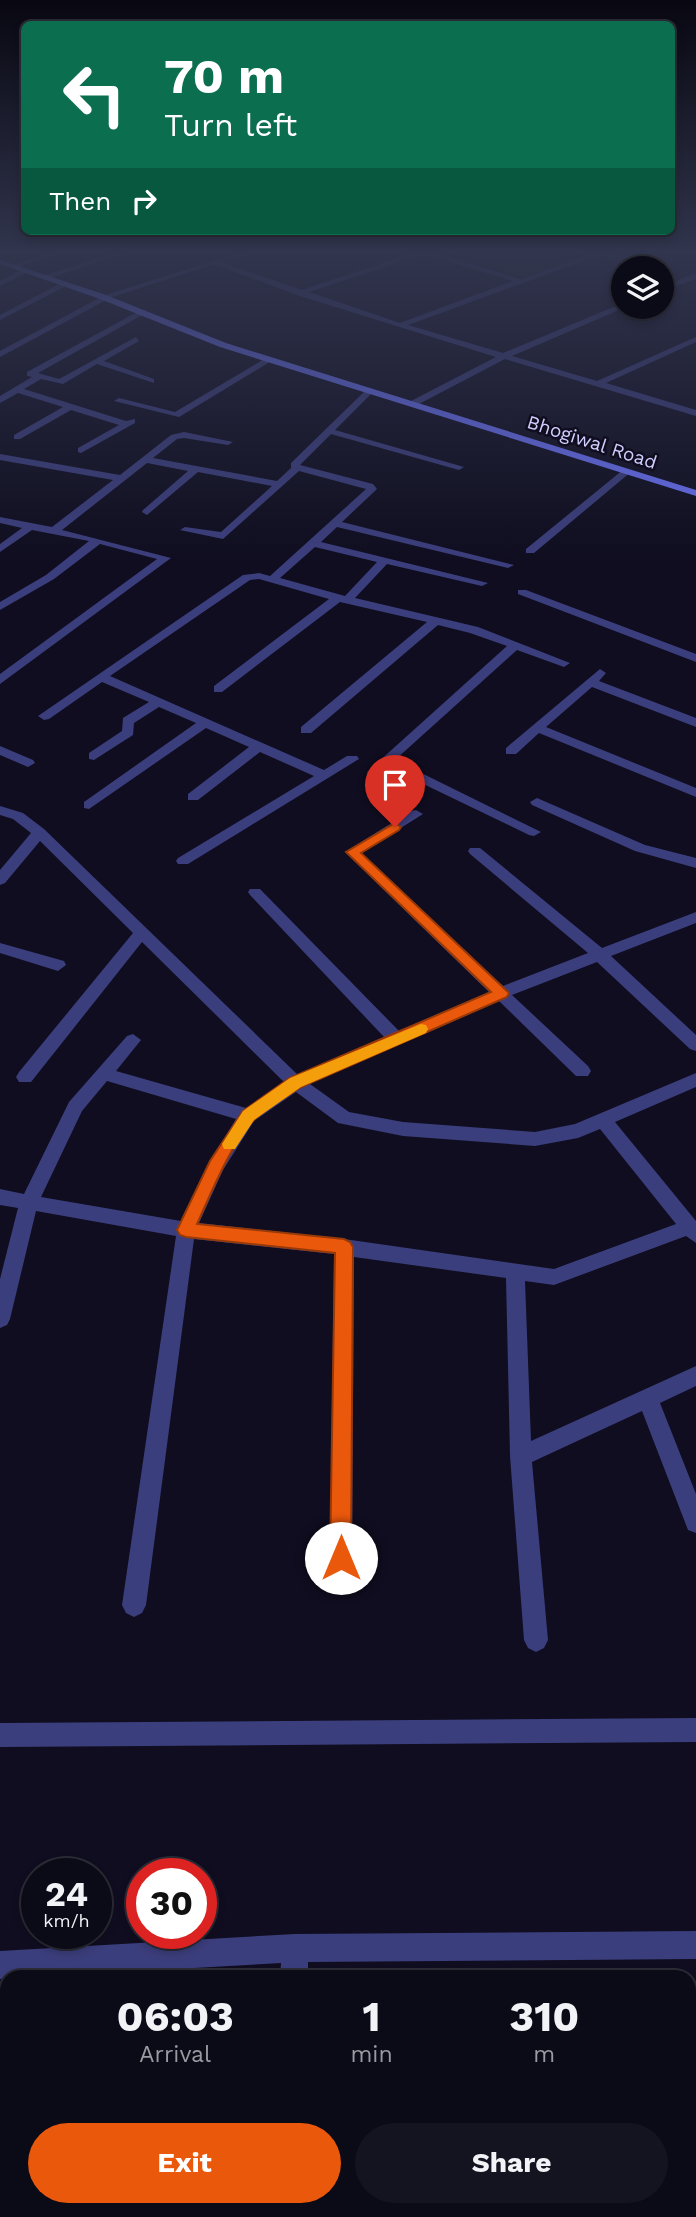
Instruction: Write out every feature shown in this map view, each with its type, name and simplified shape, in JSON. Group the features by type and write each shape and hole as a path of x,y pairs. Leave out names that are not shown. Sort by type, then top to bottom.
{"main road":[{"name":"Bhogiwal Road","path":"254,354 696,493"}],"street":[{"path":"66,354 30,374 60,382 108,354"},
{"path":"499,354 696,413"},
{"path":"414,403 508,354"},
{"path":"597,384 662,354"},
{"path":"118,401 171,416 182,413 269,359"},
{"path":"96,361 151,381"},
{"path":"0,400 40,376"},
{"path":"17,390 126,424"},
{"path":"297,468 294,465 371,390"},
{"path":"17,438 70,407"},
{"path":"81,450 150,411"},
{"path":"329,431 459,467"},
{"path":"54,531 179,435 228,442"},
{"path":"0,457 121,478"},
{"path":"146,460 280,484"},
{"path":"185,530 223,536 297,468"},
{"path":"272,580 372,487 297,468"},
{"path":"147,512 196,469"},
{"path":"530,551 627,471"},
{"path":"0,520 98,540 163,556 166,560 0,680"},
{"path":"334,523 508,565"},
{"path":"0,549 29,527"},
{"path":"0,607 50,577 98,540"},
{"path":"313,543 482,583"},
{"path":"218,689 342,599 385,560"},
{"path":"44,716 247,578 259,576 474,630 564,663"},
{"path":"522,593 696,658"},
{"path":"306,730 436,621"},
{"path":"374,772 516,645"},
{"path":"102,677 325,776"},
{"path":"511,751 595,678 696,723"},
{"path":"94,755 128,732 128,721 158,702"},
{"path":"89,805 205,723"},
{"path":"537,728 696,793"},
{"path":"193,797 259,746"},
{"path":"0,750 28,763"},
{"path":"183,861 352,759"},
{"path":"387,761 534,832"},
{"path":"537,802 640,848 696,863"},
{"path":"0,810 18,816 39,832 296,1083 344,1118 403,1129 535,1139 578,1131 696,1080"},
{"path":"416,814 352,852 582,1071"},
{"path":"0,880 39,832"},
{"path":"475,851 600,955 696,1045"},
{"path":"255,892 397,1040"},
{"path":"134,1605 186,1230 216,1166 248,1116 296,1083 502,993 696,917"},
{"path":"24,1077 143,931"},
{"path":"0,948 58,965"},
{"path":"0,1320 28,1203 75,1107 133,1040"},
{"path":"104,1074 248,1116"},
{"path":"0,1198 186,1230 344,1247 554,1277 693,1231 603,1120"},
{"path":"341,1558 344,1247"},
{"path":"515,1270 521,1456 536,1640"},
{"path":"521,1456 696,1376"},
{"path":"647,1397 696,1522"},
{"path":"0,1735 696,1730"},
{"path":"0,1965 295,1948 696,1945"},
{"path":"294,1970 295,1948"}],"slow traffic":[{"path":"230,1144 248,1116 296,1083 421,1029"}],"route":[{"path":"341,1558 344,1247 186,1230 216,1166 248,1116 296,1083 502,993 352,852 395,827"}]}
